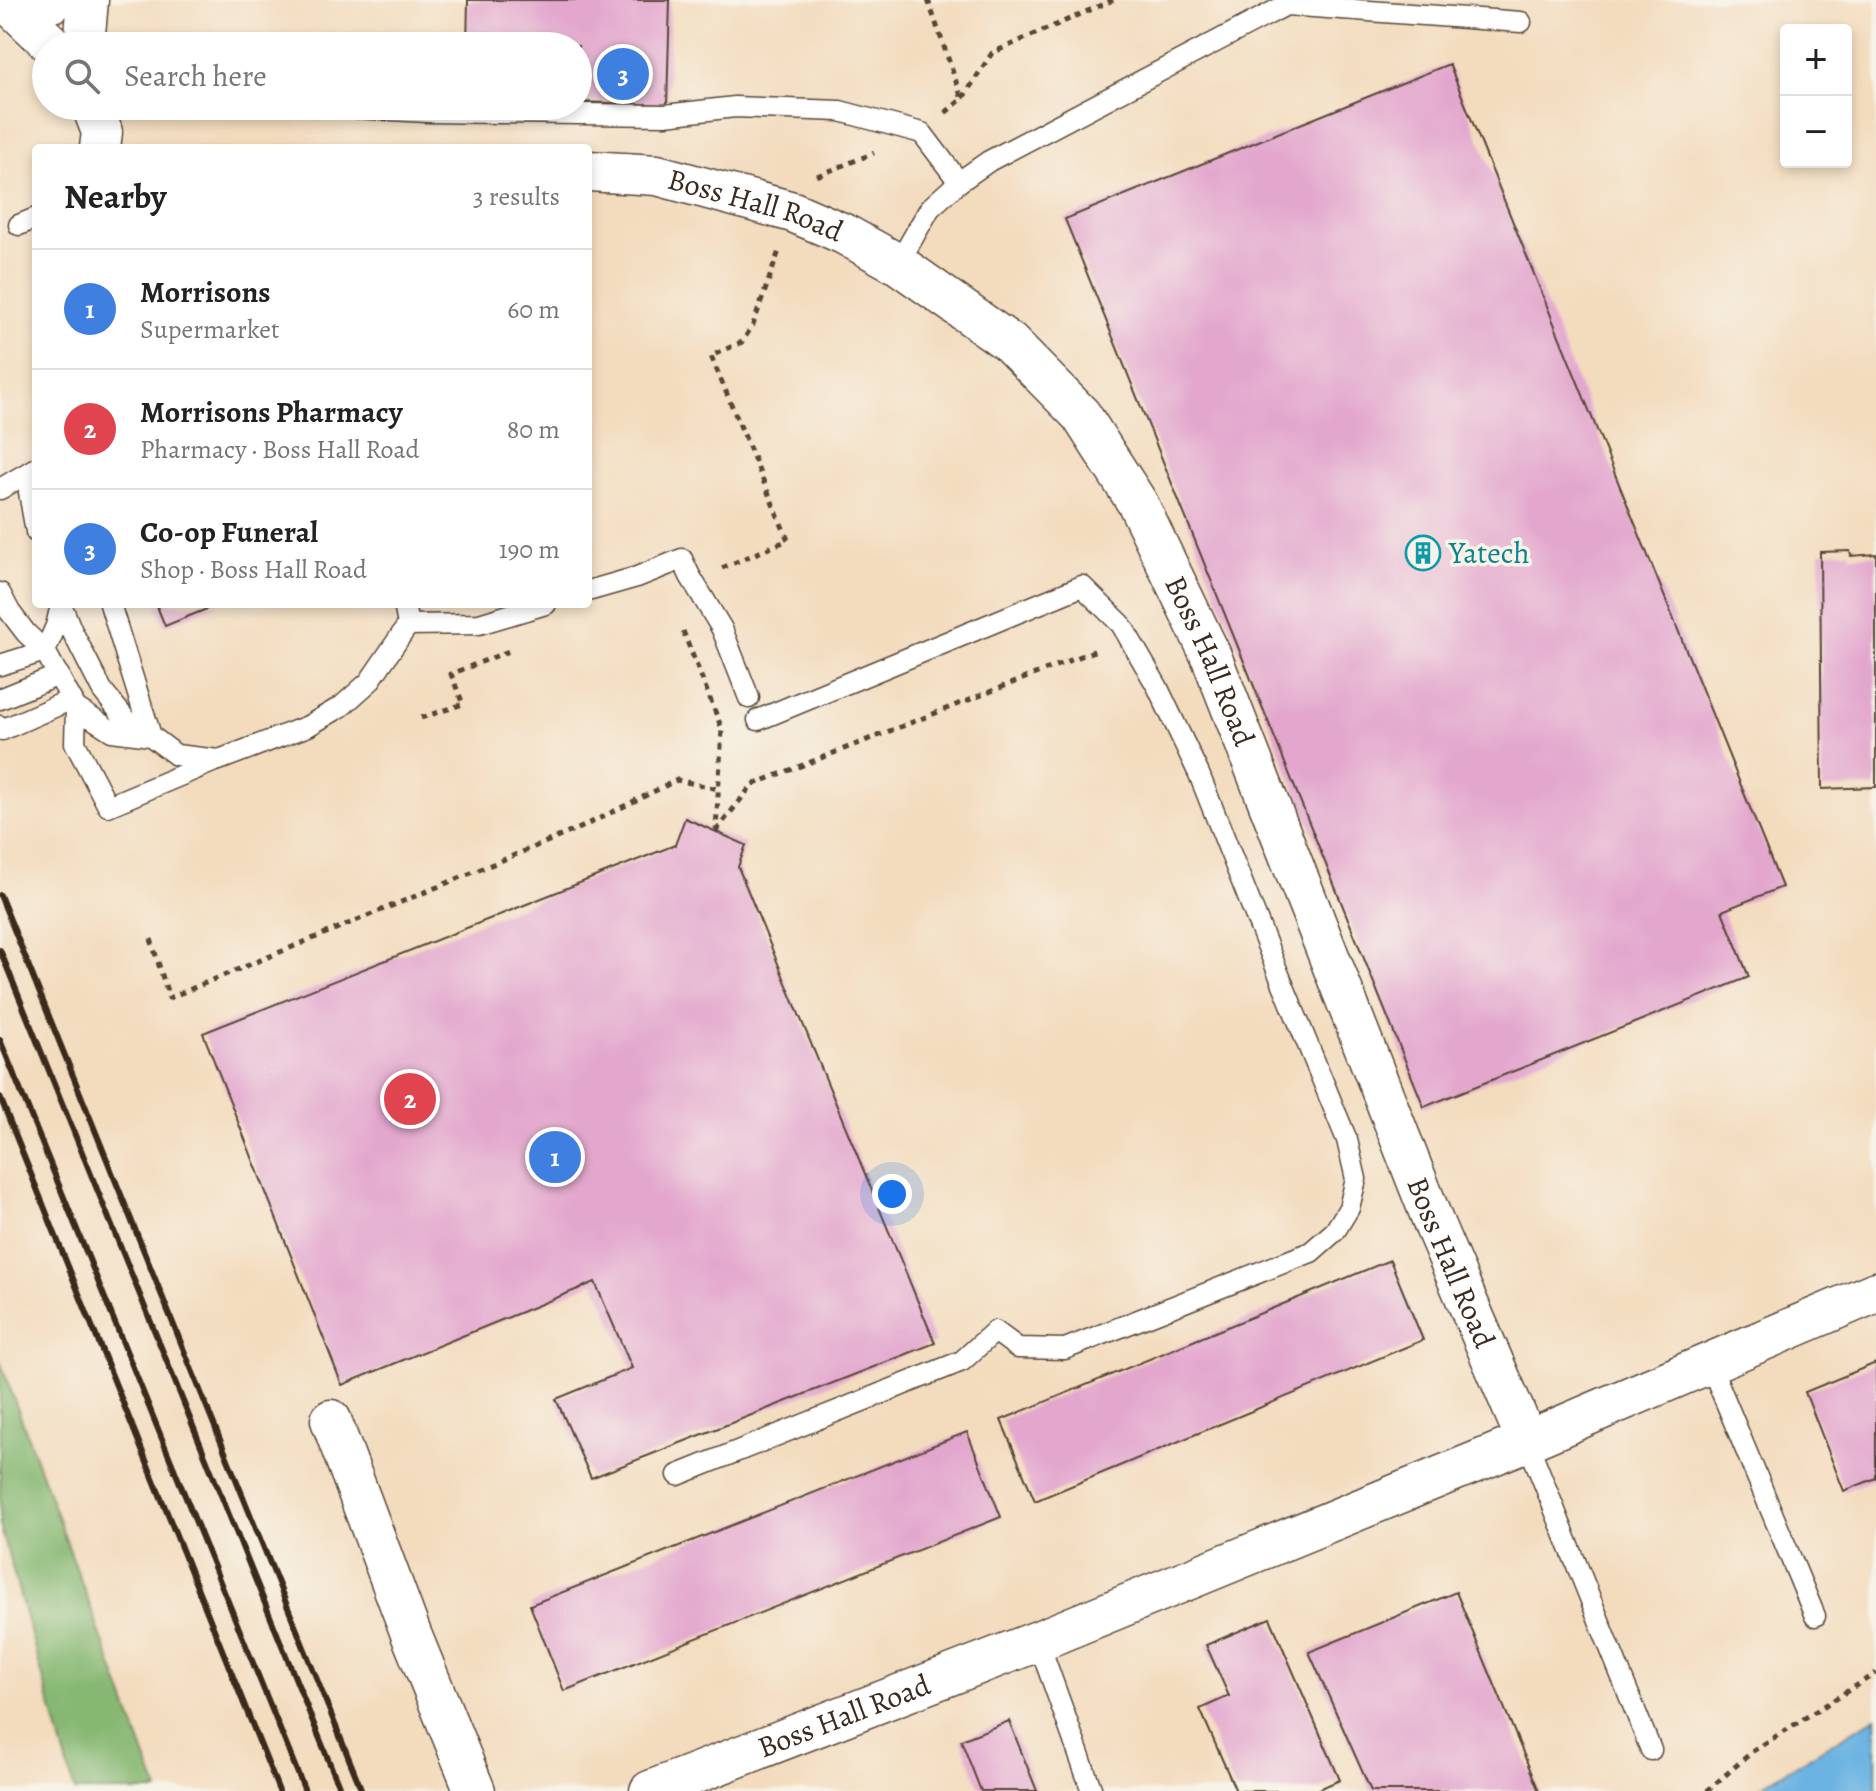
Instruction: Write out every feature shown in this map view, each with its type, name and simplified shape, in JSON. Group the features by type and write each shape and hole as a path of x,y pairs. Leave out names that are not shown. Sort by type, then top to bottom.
{"street":[{"path":"3,1 19,5 52,0"},
{"path":"85,32 88,0"},
{"path":"3,1 40,32"},
{"name":"Boss Hall Road","path":"592,171 657,175 793,212 844,234 898,264 1010,343 1081,415 1138,504 1211,656 1434,1224 1527,1441"},
{"name":"Boss Hall Road","path":"650,1791 1038,1641 1527,1441 1876,1292"},
{"path":"331,1420 411,1634 475,1791"}],"lane":[{"path":"898,264 930,208 989,161 1286,5 1521,22"},
{"path":"592,114 665,115 735,107 840,111 922,133 959,182"},
{"path":"0,489 32,471"},
{"path":"32,476 29,492 32,509"},
{"path":"592,590 637,577 682,559 722,629 749,698"},
{"path":"678,1475 962,1361 995,1331 1018,1348 1065,1349 1311,1252 1335,1231 1349,1208 1356,1179 1347,1140 1199,774 1157,686 1121,624 1082,586 758,720"},
{"path":"0,593 26,633 45,651 74,703 112,731 151,736"},
{"path":"0,665 45,651 60,608"},
{"path":"63,608 102,690 130,725 176,755 219,760"},
{"path":"113,608 151,736"},
{"path":"74,703 75,743 108,806 308,726 342,706 369,682 408,625 405,608"},
{"path":"408,625 479,624 533,608"},
{"path":"0,699 59,675"},
{"path":"0,726 2,730 74,703"},
{"path":"1710,1364 1815,1616"},
{"name":"Boss Hall Road","path":"1527,1441 1651,1750"},
{"path":"1038,1641 1092,1791"}],"path":[{"path":"962,99 992,53 1113,0"},
{"path":"753,325 793,212"},
{"path":"679,620 722,729 716,831 752,785 1129,637"},
{"path":"151,939 169,998 580,828 677,780 718,789"},
{"path":"1707,1791 1753,1751 1876,1673"}],"green space":[{"path":"0,1361 158,1791 75,1791 0,1525"}],"water":[{"path":"1876,1717 1876,1791 1753,1791"}],"building":[{"path":"468,0 670,0 667,105 592,102 592,32 467,32"},
{"name":"Yatech","path":"1449,64 1782,887 1722,911 1749,977 1424,1107 1065,219"},
{"path":"1850,551 1851,556 1876,554 1876,787 1822,789 1820,552"},
{"path":"158,608 209,608 165,626"},
{"path":"685,818 746,845 738,867 935,1343 591,1478 556,1399 632,1368 595,1282 342,1385 203,1033 675,845"},
{"path":"1390,1260 1423,1340 1035,1501 1001,1420"},
{"path":"1876,1363 1876,1478 1844,1491 1805,1392"},
{"path":"967,1432 1001,1517 564,1691 530,1605"},
{"path":"1456,1592 1539,1791 1371,1791 1309,1652"},
{"path":"1270,1618 1340,1780 1314,1791 1236,1791 1200,1709 1229,1696 1206,1645"},
{"path":"1009,1721 1037,1791 981,1791 961,1740"}],"railway":[{"path":"0,895 362,1791"},
{"path":"0,950 341,1791"},
{"path":"0,1040 305,1791"},
{"path":"0,1097 279,1791"}],"place":[{"name":"Co-op Funeral","path":"623,74"},
{"name":"Yatech","path":"1423,553"},
{"name":"Morrisons Pharmacy","path":"410,1099"},
{"name":"Morrisons","path":"555,1157"}]}
